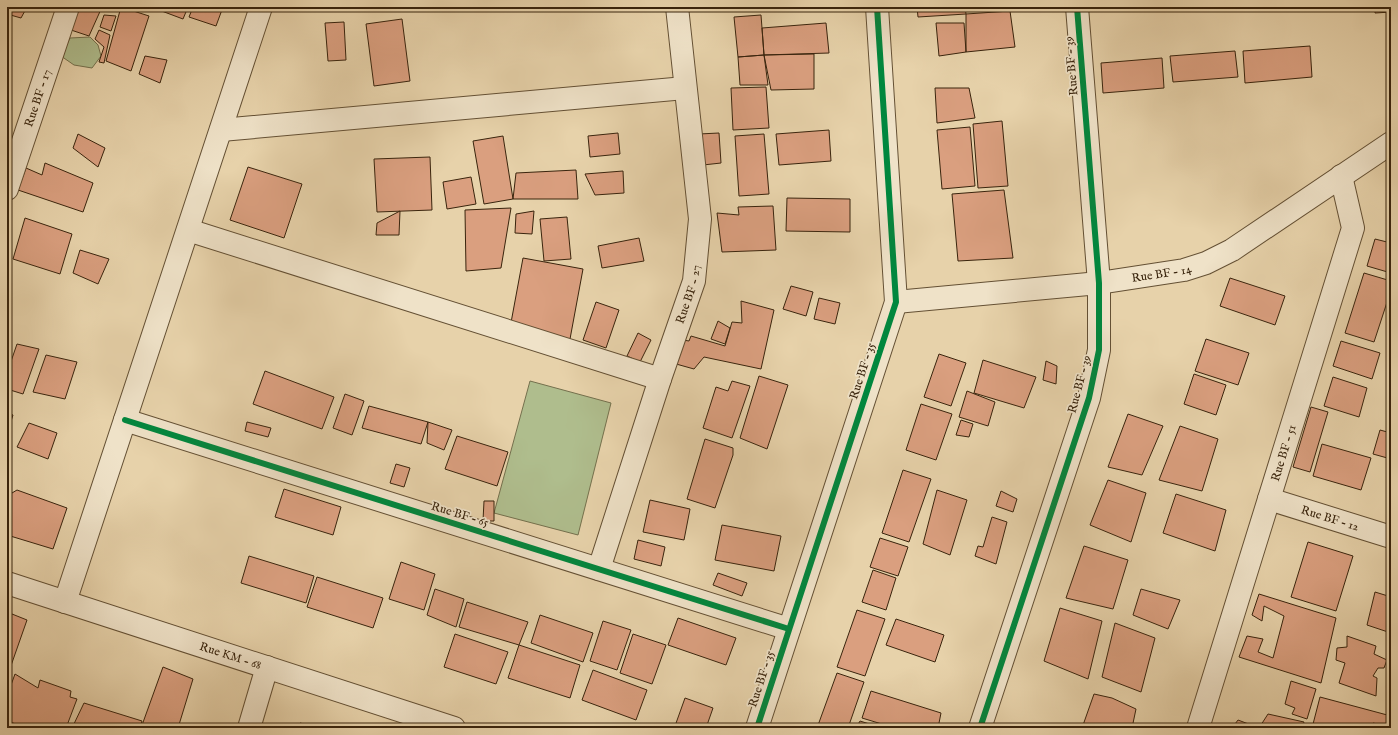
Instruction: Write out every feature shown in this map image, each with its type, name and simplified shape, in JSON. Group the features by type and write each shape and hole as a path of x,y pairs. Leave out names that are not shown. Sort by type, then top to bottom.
{"street":[{"name":"Rue BF - 17","path":"7,189 68,7"},
{"path":"65,602 261,7"},
{"name":"Rue BF - 27","path":"599,569 660,379 694,280 700,219 677,7"},
{"name":"Rue BF - 35","path":"757,728 896,302 877,7"},
{"name":"Rue BF - 39","path":"980,728 1089,398 1099,350 1099,283 1077,7"},
{"path":"221,130 686,88"},
{"name":"Rue BF - 14","path":"896,302 1099,283 1184,270 1206,263 1232,250 1391,143"},
{"name":"Rue BF - 51","path":"1198,728 1353,228 1341,176"},
{"path":"188,230 660,379"},
{"name":"Rue BF - 65","path":"125,420 789,629"},
{"name":"Rue BF - 12","path":"1269,499 1391,537"},
{"name":"Rue KM - 68","path":"7,583 454,728"},
{"path":"249,728 267,667"}],"green space":[{"path":"90,37 98,45 101,56 92,68 74,65 61,56 70,38"},
{"path":"530,381 611,403 578,535 494,513"}],"building":[{"path":"8,7 27,7 21,18 7,14"},
{"path":"79,7 102,7 89,36 71,30"},
{"path":"121,7 149,16 131,71 106,61"},
{"path":"160,7 188,7 183,19 159,10"},
{"path":"193,7 223,7 216,26 189,17"},
{"path":"505,7 547,7 505,10"},
{"path":"917,7 965,7 966,14 918,17"},
{"path":"1375,7 1391,7 1391,12 1375,13"},
{"path":"1010,11 1015,47 966,52 966,14"},
{"path":"104,15 116,16 111,31 100,27"},
{"path":"761,15 764,55 738,57 734,17"},
{"path":"402,19 410,81 374,86 366,24"},
{"path":"344,22 346,60 328,61 325,23"},
{"path":"826,23 829,53 764,55 762,28"},
{"path":"936,23 964,23 966,52 939,56"},
{"path":"99,30 110,35 104,63 99,62 104,47 95,39"},
{"path":"1310,46 1312,77 1245,83 1243,51"},
{"path":"1235,51 1238,77 1173,82 1170,56"},
{"path":"814,54 814,89 771,90 764,55"},
{"path":"764,55 768,85 740,85 738,57"},
{"path":"145,56 167,60 160,83 139,74"},
{"path":"1162,58 1164,88 1103,93 1101,63"},
{"path":"766,87 769,128 733,130 731,88"},
{"path":"935,88 969,88 975,118 937,123"},
{"path":"1002,121 1008,186 978,188 973,124"},
{"path":"970,127 975,186 942,189 937,130"},
{"path":"829,130 831,161 779,165 776,134"},
{"path":"618,133 620,154 590,157 588,136"},
{"path":"719,133 721,163 703,165 699,134"},
{"path":"78,134 105,148 98,167 73,148"},
{"path":"764,134 769,194 739,196 735,136"},
{"path":"503,136 513,199 484,204 473,141"},
{"path":"430,157 432,210 377,212 374,159"},
{"path":"45,163 93,183 83,212 18,190 26,168 42,175"},
{"path":"248,167 302,184 284,238 230,220"},
{"path":"576,170 578,199 513,199 516,173"},
{"path":"623,171 624,193 595,195 585,174"},
{"path":"471,177 476,204 447,209 443,182"},
{"path":"1004,190 1013,258 958,261 952,194"},
{"path":"787,198 850,199 850,232 786,231"},
{"path":"773,206 776,250 722,252 717,213 739,215 738,207"},
{"path":"511,208 501,268 466,271 465,210"},
{"path":"400,211 399,235 376,235 377,223"},
{"path":"534,211 532,234 515,233 516,214"},
{"path":"567,217 571,259 544,261 540,219"},
{"path":"25,218 72,234 60,274 13,259"},
{"path":"639,238 644,261 602,268 598,246"},
{"path":"1375,239 1391,243 1391,273 1367,266"},
{"path":"80,250 109,259 98,284 73,273"},
{"path":"523,258 583,269 570,339 510,328"},
{"path":"1364,273 1391,281 1391,290 1374,342 1345,333"},
{"path":"1230,278 1285,296 1275,325 1220,306"},
{"path":"791,286 813,292 806,316 783,309"},
{"path":"819,298 840,303 835,324 814,319"},
{"path":"741,301 774,310 761,369 704,357 694,369 669,362 677,339 689,341 691,336 725,346 732,322 742,323"},
{"path":"596,302 619,310 606,348 583,340"},
{"path":"718,321 730,328 725,344 711,339"},
{"path":"638,333 651,340 640,362 627,356"},
{"path":"1206,339 1249,353 1238,385 1195,371"},
{"path":"1341,341 1380,353 1372,379 1333,366"},
{"path":"17,344 39,349 23,394 7,389 7,373"},
{"path":"939,354 966,363 951,406 924,397"},
{"path":"46,355 77,362 65,399 33,392"},
{"path":"983,360 1036,377 1024,408 974,393"},
{"path":"1046,361 1057,366 1056,384 1043,380"},
{"path":"265,371 334,397 322,429 253,404"},
{"path":"1194,374 1226,385 1216,415 1184,404"},
{"path":"759,376 788,385 767,449 740,438"},
{"path":"1333,377 1367,388 1359,417 1324,406"},
{"path":"732,381 750,386 732,438 703,428 716,387 728,391"},
{"path":"967,391 995,402 988,426 959,417"},
{"path":"345,394 364,401 352,435 333,428"},
{"path":"921,404 952,414 936,460 906,450"},
{"path":"369,406 428,422 421,444 362,428"},
{"path":"1311,407 1328,412 1310,472 1293,467"},
{"path":"7,413 13,415 7,434"},
{"path":"1128,414 1163,426 1142,475 1108,467"},
{"path":"961,420 973,424 969,437 956,435"},
{"path":"247,422 271,428 268,437 245,431"},
{"path":"428,422 452,430 444,450 427,443"},
{"path":"29,423 57,433 48,459 17,447"},
{"path":"1180,426 1218,439 1202,491 1159,480"},
{"path":"1380,430 1391,433 1391,459 1373,454"},
{"path":"457,436 508,452 497,486 445,469"},
{"path":"705,439 733,448 733,455 715,508 687,499"},
{"path":"1322,444 1371,458 1361,490 1313,476"},
{"path":"396,464 410,468 404,487 390,483"},
{"path":"903,470 931,479 909,542 882,533"},
{"path":"1108,480 1146,493 1131,542 1090,525"},
{"path":"284,489 341,507 333,535 275,517"},
{"path":"17,490 67,508 53,549 7,535 7,496"},
{"path":"937,490 967,500 950,555 923,544"},
{"path":"1001,491 1017,499 1013,512 996,506"},
{"path":"1176,494 1226,510 1215,551 1163,533"},
{"path":"650,500 690,509 684,540 643,532"},
{"path":"484,501 494,501 494,521 483,521"},
{"path":"992,517 1007,522 996,564 975,556 978,546 983,547"},
{"path":"722,525 781,536 774,571 715,560"},
{"path":"880,538 908,547 898,576 870,567"},
{"path":"638,540 665,547 661,566 634,559"},
{"path":"1308,542 1353,556 1336,611 1291,597"},
{"path":"1084,546 1128,560 1113,609 1066,598"},
{"path":"249,556 314,576 306,603 241,583"},
{"path":"401,562 435,574 424,610 389,599"},
{"path":"873,570 896,578 886,610 862,602"},
{"path":"718,573 747,583 742,596 713,585"},
{"path":"317,577 383,598 373,628 307,607"},
{"path":"1391,581 1391,633 1367,625 1375,592 1388,596"},
{"path":"435,589 464,599 456,627 427,615"},
{"path":"1141,589 1180,600 1168,629 1133,615"},
{"path":"1259,594 1336,618 1321,683 1239,657 1247,636 1263,639 1258,652 1273,658 1284,616 1264,606 1262,621 1252,615"},
{"path":"467,602 528,622 519,645 459,627"},
{"path":"1060,608 1102,621 1088,679 1044,661"},
{"path":"857,610 885,619 865,676 837,667"},
{"path":"7,612 27,620 7,677"},
{"path":"540,615 593,633 583,662 531,643"},
{"path":"678,618 736,638 726,665 668,645"},
{"path":"896,619 944,635 935,662 886,645"},
{"path":"603,621 631,630 617,670 590,661"},
{"path":"1115,623 1155,638 1141,692 1102,677"},
{"path":"455,634 508,652 496,684 444,667"},
{"path":"633,634 666,645 652,684 620,673"},
{"path":"1347,636 1376,646 1374,654 1387,660 1384,668 1378,668 1373,676 1377,678 1376,696 1339,683 1345,663 1336,660 1337,648 1347,647"},
{"path":"519,645 580,665 570,698 508,678"},
{"path":"163,667 193,679 178,728 141,728"},
{"path":"593,670 647,690 636,720 582,700"},
{"path":"837,673 864,682 848,728 817,728"},
{"path":"15,674 38,688 40,680 71,691 70,697 77,699 66,728 28,728 7,721 7,696"},
{"path":"1291,681 1316,689 1307,719 1292,714 1295,708 1285,704"},
{"path":"871,691 941,713 938,728 895,728 862,718"},
{"path":"1094,694 1112,698 1136,709 1132,728 1082,728"},
{"path":"1320,697 1391,716 1391,727 1373,723 1371,728 1312,728"},
{"path":"685,698 713,708 706,728 681,728 675,726"},
{"path":"84,703 142,721 140,728 72,728"},
{"path":"1268,714 1304,722 1302,728 1259,728"},
{"path":"1238,720 1259,728 1232,728"},
{"path":"860,721 882,728 856,728"},
{"path":"300,723 321,728 299,728"}],"cycle path":[{"path":"757,728 896,302 877,7"},
{"path":"980,728 1089,398 1099,350 1099,283 1077,7"},
{"path":"125,420 789,629"}]}
